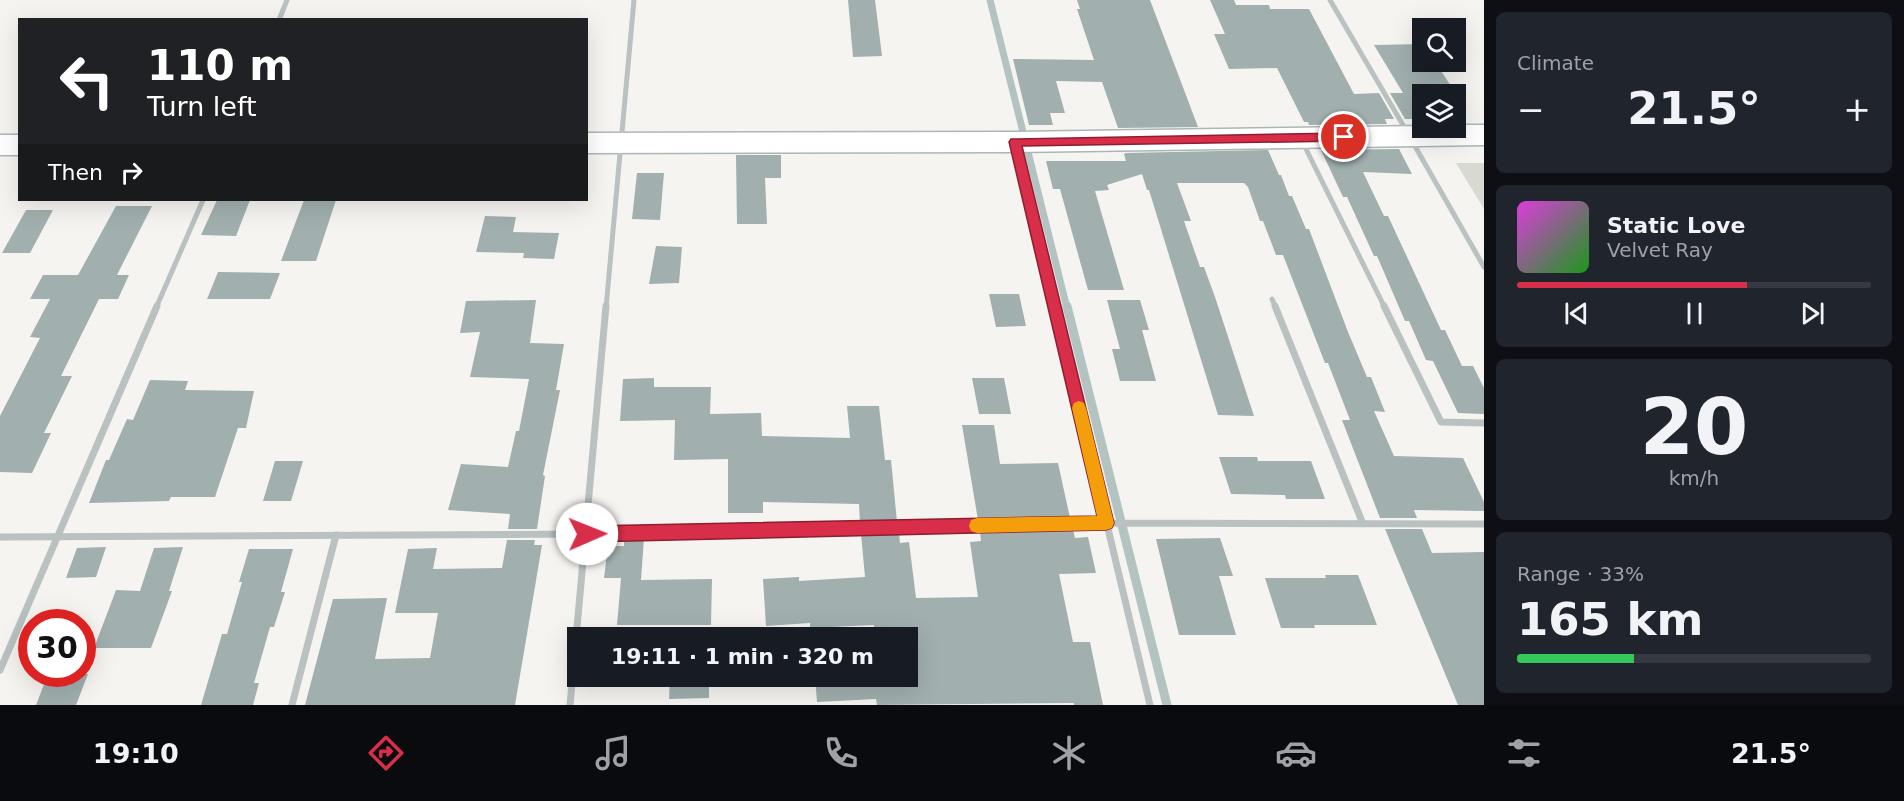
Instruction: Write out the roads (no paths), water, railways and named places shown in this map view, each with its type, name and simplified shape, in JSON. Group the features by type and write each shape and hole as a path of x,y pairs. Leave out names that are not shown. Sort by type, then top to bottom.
{"street":[{"path":"280,18 287,0"},
{"path":"570,705 634,0"},
{"path":"1330,0 1484,267"},
{"path":"588,143 1015,142 1484,135"},
{"path":"1301,138 1441,422 1484,423"},
{"path":"1015,142 1150,705"},
{"path":"0,145 18,145"},
{"path":"0,670 203,201"},
{"path":"1272,299 1363,524"},
{"path":"0,537 587,534 1106,523 1484,524"},
{"path":"291,705 336,535"}],"waterway":[{"path":"990,0 1067,308"},
{"path":"1067,306 1167,705"}]}
